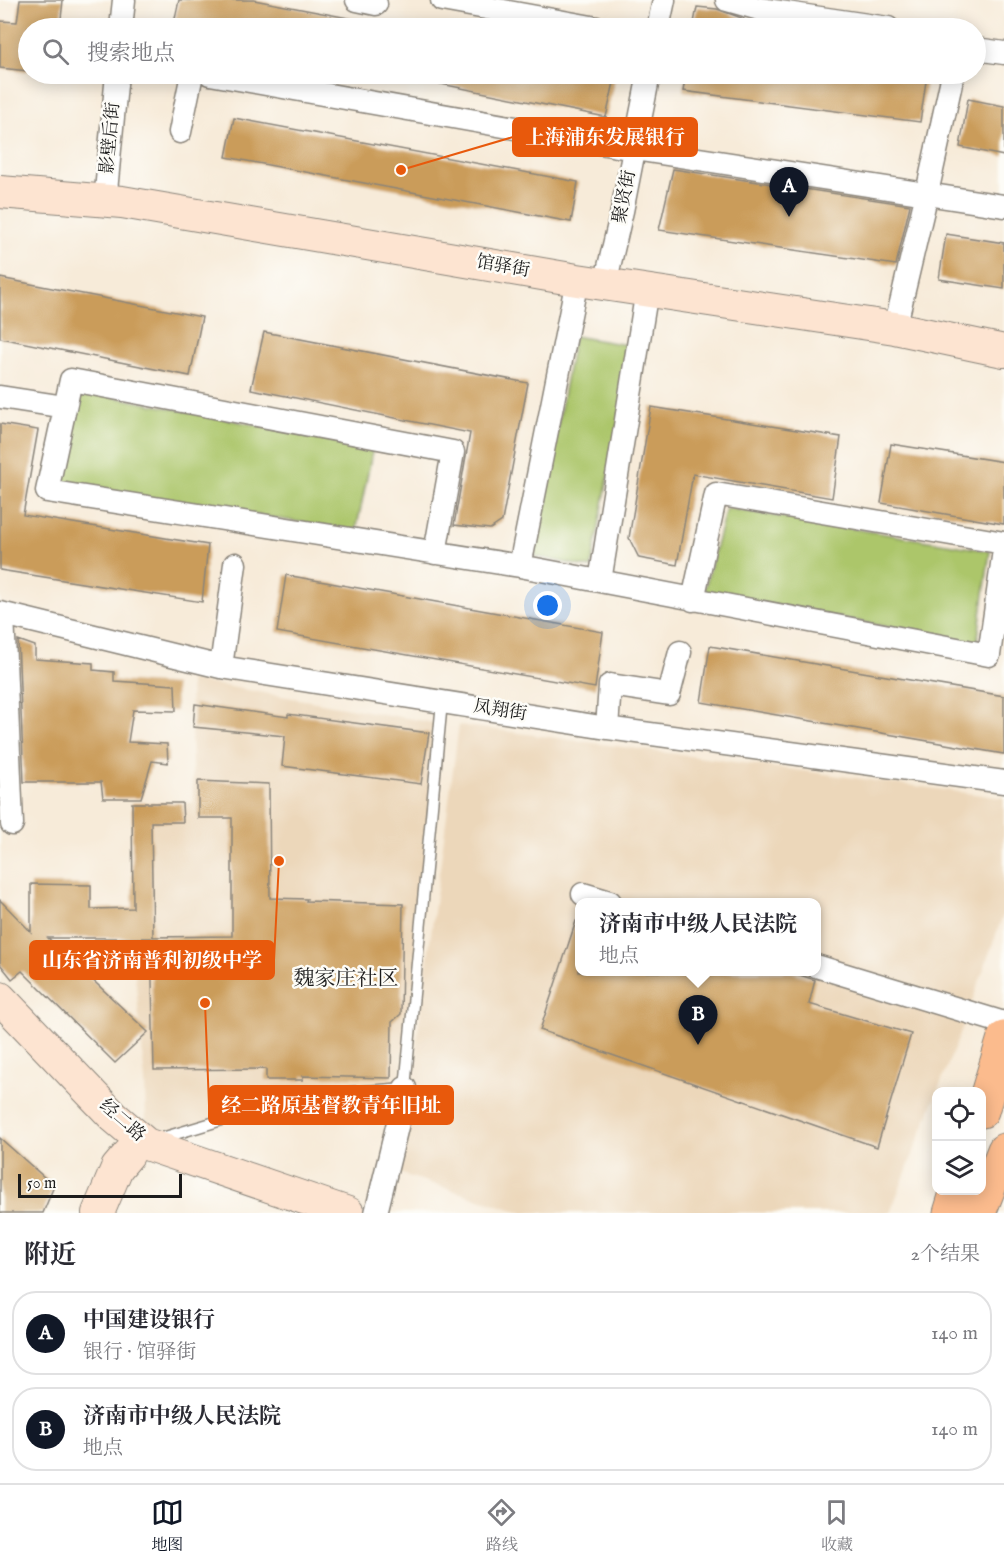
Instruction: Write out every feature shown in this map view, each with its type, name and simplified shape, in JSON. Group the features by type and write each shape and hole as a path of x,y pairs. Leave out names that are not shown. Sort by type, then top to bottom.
{"main road":[{"name":"馆驿街","path":"0,192 122,202 591,282 895,328 1004,351"},
{"name":"经二路","path":"0,998 114,1117 137,1149 348,1213"},
{"name":"经二路","path":"0,1027 100,1132 219,1189 290,1213"},
{"path":"986,1095 1004,1038"},
{"path":"98,1213 117,1168 137,1149"},
{"path":"979,1213 1004,1150"},
{"path":"950,1213 956,1195"},
{"path":"1000,1213 1004,1201"}],"street":[{"path":"122,18 124,0"},
{"path":"442,0 542,18"},
{"path":"660,18 664,0"},
{"path":"727,0 755,18"},
{"path":"986,51 1004,53"},
{"name":"影壁后街","path":"105,202 116,84"},
{"path":"180,132 190,84"},
{"path":"267,84 634,149 1004,206"},
{"name":"聚贤街","path":"520,566 591,282 622,211 647,84"},
{"path":"895,328 950,84"},
{"path":"600,581 647,290"},
{"path":"435,553 453,452 71,380 47,491 435,553 520,566 989,655 1004,550"},
{"path":"0,397 65,407"},
{"path":"693,600 716,494 1004,543"},
{"path":"221,667 235,564"},
{"path":"1,614 12,824"},
{"name":"凤翔街","path":"1,614 221,667 607,729 1004,783"},
{"path":"607,729 610,686 669,694 680,652"},
{"path":"583,894 595,898"},
{"path":"821,968 1004,1023"},
{"path":"376,1213 405,1088"}],"lane":[{"path":"137,1149 167,1136 302,1096 405,1088 442,702"}],"shaded area":[{"path":"190,680 440,724 405,1088 308,1096 167,1135 146,1125 145,1080 132,942 132,803 193,803"},
{"path":"459,725 1004,798 1004,912 939,1087 932,1087 932,1105 890,1213 523,1213 399,1173"}],"green space":[{"path":"574,336 633,346 591,568 534,556"},
{"path":"78,390 373,448 356,531 57,484"},
{"path":"726,508 990,551 977,644 704,592"}],"building":[{"path":"20,0 63,0 61,18 18,18 18,70 0,68 0,21 17,22"},
{"path":"179,0 254,0 348,18 175,18"},
{"path":"697,7 717,9 741,18 695,18"},
{"path":"441,84 614,84 606,117"},
{"path":"684,84 926,84 920,122 683,91"},
{"path":"968,99 1004,106 1004,156 960,147"},
{"path":"234,118 578,182 571,222 226,157"},
{"path":"673,169 910,205 896,265 659,230"},
{"path":"946,234 1004,243 1004,289 939,279"},
{"path":"0,278 202,317 190,376 0,338"},
{"path":"264,332 528,383 502,521 490,529 454,525 470,433 251,389"},
{"path":"651,407 841,437 832,498 693,474 677,565 639,558 629,538"},
{"path":"0,424 38,430 23,515 208,545 202,602 0,570"},
{"path":"891,444 1004,462 1004,524 881,503"},
{"path":"286,575 603,632 595,688 277,632"},
{"path":"18,640 35,646 35,659 93,663 93,670 114,672 114,681 175,685 176,711 133,710 128,742 167,744 168,763 152,761 141,798 103,798 101,782 24,782"},
{"path":"710,646 1004,696 1004,754 701,702"},
{"path":"195,704 429,733 421,784 282,766 285,736 193,727"},
{"path":"198,781 269,784 270,898 403,904 401,1014 392,1022 391,1078 303,1076 303,1080 266,1080 266,1069 154,1070 151,938 48,938 148,1032 115,1063 22,971 12,979 0,964 0,900 31,932 31,884 91,885 91,909 133,908 132,803 182,803 183,822 151,822 153,937 232,936 232,818 198,818"},
{"path":"575,924 575,976 803,976 815,980 809,1004 911,1034 877,1147 540,1030"},
{"path":"0,1138 54,1186 43,1213 0,1213"}],"place":[{"name":"上海浦东发展银行","path":"401,170"},
{"name":"中国建设银行","path":"789,217"},
{"name":"山东省济南普利初级中学","path":"279,861"},
{"name":"经二路原基督教青年旧址","path":"205,1003"},
{"name":"济南市中级人民法院","path":"698,1045"}],"district":[{"name":"魏家庄社区","path":"346,979"}]}
